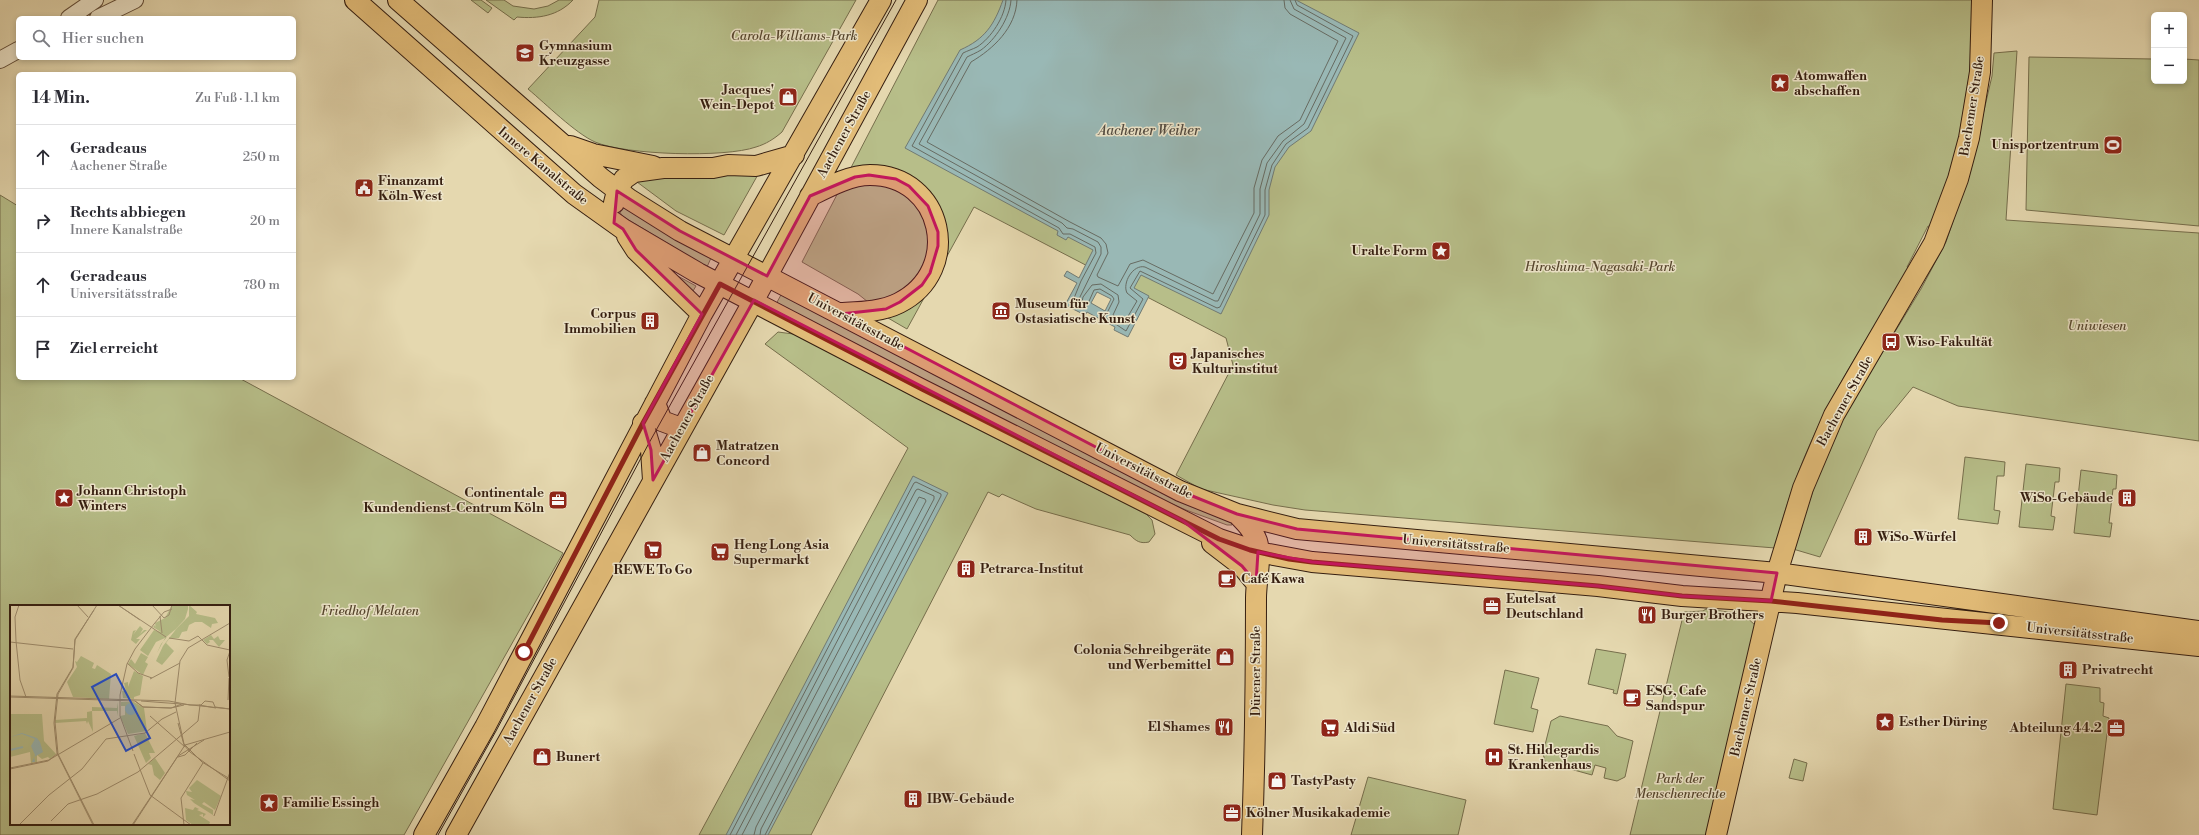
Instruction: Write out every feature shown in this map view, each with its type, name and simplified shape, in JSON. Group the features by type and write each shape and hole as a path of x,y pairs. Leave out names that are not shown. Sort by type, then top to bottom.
{"main road":[{"name":"Innere Kanalstraße","path":"355,0 564,185 619,226 720,284 754,300"},
{"path":"398,0 617,191 680,231 767,276"},
{"name":"Aachener Straße","path":"424,835 485,727 643,423 702,314 881,0"},
{"name":"Aachener Straße","path":"456,835 681,428 754,300 917,0"},
{"name":"Bachemer Straße","path":"1716,835 1777,573 1803,488 1819,447 1834,415 1922,267 1942,224 1958,179 1969,138 1980,72 1982,0"},
{"path":"559,142 593,154 663,168"},
{"path":"702,314 636,250 619,226 613,207 617,191 624,179 634,172 663,168 713,168 728,165 756,166 794,155"},
{"path":"810,196 855,177 883,176 902,183 920,195 928,206 936,225 938,246 936,260 922,285 912,294 886,309 840,313"},
{"name":"Universitätsstraße","path":"767,276 1180,491 1237,514 1297,529 1607,556 1777,573 2199,631"},
{"name":"Universitätsstraße","path":"754,300 922,389 1183,521 1219,539 1258,552 1312,562 1598,586 1682,596 1771,601 2199,646"},
{"path":"655,403 662,421 681,428"},
{"path":"643,423 651,450 653,480"},
{"path":"1219,539 1231,534 1236,529 1239,522 1237,514"},
{"name":"Dürener Straße","path":"1237,514 1248,524 1257,541 1258,552 1256,583 1257,711 1252,835"},
{"path":"1183,521 1242,566 1256,583"},
{"path":"1258,552 1265,543 1274,536 1297,529"},
{"path":"1598,586 1594,578 1594,568 1607,556"}],"street":[{"path":"72,16 95,0"},
{"path":"102,16 135,0"},
{"path":"0,60 16,51"}],"highlighted area":[{"path":"869,175 896,179 909,186 928,206 938,232 938,246 930,273 922,285 900,302 886,309 841,314 1180,491 1237,514 1297,529 1340,534 1777,573 1771,601 1682,596 1598,586 1312,562 1258,552 1256,583 1242,566 1183,521 754,300 653,480 651,450 643,423 702,314 636,250 623,229 614,223 617,191 680,231 767,276 810,196 855,177"}],"green space":[{"path":"471,0 481,0 492,8 488,13"},
{"path":"486,0 504,0 513,6 534,9 548,6 559,0 573,0 561,10 554,13 540,17 517,17 514,20"},
{"name":"Carola-Williams-Park","path":"599,0 856,0 782,132 770,141 756,147 722,153 675,154 628,150 595,142 570,125 528,89 595,17"},
{"name":"Hiroshima-Nagasaki-Park","path":"938,0 1974,0 1973,56 1970,85 1958,147 1946,187 1931,227 1928,226 1907,267 1910,269 1857,354 1819,424 1797,476 1775,548 1305,510 1273,505 1201,489 1176,475 1233,365 1226,338 974,207 907,329 888,318 858,294 802,262"},
{"name":"Uniwiesen","path":"2017,51 2006,220 2199,233 2199,441 1958,406 1913,387 1877,431 1820,557 1793,549 1827,450 1851,404 1921,289 1946,242 1970,171 1992,76 1994,53"},
{"name":"Unisportzentrum","path":"2029,57 2151,59 2151,84 2187,84 2187,59 2199,60 2199,226 2026,210"},
{"path":"760,171 724,235 676,211 633,179"},
{"name":"Friedhof Melaten","path":"0,195 16,205 16,380 243,380 563,553 404,835 0,835"},
{"path":"620,203 711,258 707,267 622,216 619,210"},
{"path":"676,275 696,286 690,296"},
{"path":"782,293 1001,409 1206,512 1231,522 1232,525 1227,525 1186,510 1107,476 776,304"},
{"path":"778,332 801,335 1039,460 1146,514 1152,520 1155,534 1149,542 1141,542 1130,535 1036,509 1002,494 999,497 988,492 811,835 699,835 908,448 765,344"},
{"path":"1965,457 2005,462 2004,476 1997,476 1994,510 2000,511 1998,524 1958,519"},
{"path":"2026,464 2060,468 2059,482 2055,482 2051,516 2055,517 2053,530 2019,527"},
{"path":"2081,470 2117,475 2116,489 2113,489 2109,523 2112,523 2110,537 2074,533"},
{"name":"Park der Menschenrechte","path":"1706,609 1743,614 1756,626 1706,835 1630,835 1684,612 1703,611"},
{"path":"1596,649 1626,654 1617,694 1613,693 1614,690 1588,684"},
{"path":"1505,670 1539,678 1531,708 1538,710 1533,732 1494,724"},
{"path":"2066,684 2100,688 2100,702 2104,703 2103,716 2109,718 2097,815 2053,809"},
{"path":"1560,716 1608,726 1617,736 1633,741 1625,777 1617,781 1604,778 1606,768 1595,765 1592,775 1545,762 1543,753 1551,721"},
{"path":"1794,759 1807,763 1803,781 1789,778"},
{"path":"1368,777 1466,800 1458,835 1351,835"}],"water":[{"name":"Aachener Weiher","path":"1003,0 1296,0 1359,33 1311,131 1289,147 1275,167 1269,190 1269,215 1221,314 1141,275 1134,288 1149,296 1128,337 1114,330 1115,327 1087,312 1085,315 1065,305 1077,283 1064,276 1067,271 1079,278 1093,250 1068,237 1066,240 1057,235 1058,231 905,148 960,50 976,41 988,30 996,17","holes":["1097,292 1111,299 1105,311 1091,303"]},
{"path":"913,476 948,493 768,835 726,835"}],"tram line":[{"path":"438,835 496,731 649,443 896,0"}],"place":[{"name":"Gymnasium Kreuzgasse","path":"525,53"},
{"name":"Atomwaffen abschaffen","path":"1780,83"},
{"name":"Jacques' Wein-Depot","path":"788,97"},
{"name":"Unisportzentrum","path":"2113,145"},
{"name":"Finanzamt Köln-West","path":"364,188"},
{"name":"Uralte Form","path":"1441,251"},
{"name":"Museum für Ostasiatische Kunst","path":"1001,311"},
{"name":"Corpus Immobilien","path":"650,321"},
{"name":"Wiso-Fakultät","path":"1891,342"},
{"name":"Japanisches Kulturinstitut","path":"1178,361"},
{"name":"Matratzen Concord","path":"702,453"},
{"name":"Johann Christoph Winters","path":"64,498"},
{"name":"WiSo-Gebäude","path":"2127,498"},
{"name":"Continentale Kundendienst-Centrum Köln","path":"558,500"},
{"name":"WiSo-Würfel","path":"1863,537"},
{"name":"REWE To Go","path":"653,550"},
{"name":"Heng Long Asia Supermarkt","path":"720,552"},
{"name":"Petrarca-Institut","path":"966,569"},
{"name":"Café Kawa","path":"1227,579"},
{"name":"Eutelsat Deutschland","path":"1492,606"},
{"name":"Burger Brothers","path":"1647,615"},
{"name":"Colonia Schreibgeräte und Werbemittel","path":"1225,657"},
{"name":"Privatrecht","path":"2068,670"},
{"name":"ESG, Cafe Sandspur","path":"1632,698"},
{"name":"Esther Düring","path":"1885,722"},
{"name":"El Shames","path":"1224,727"},
{"name":"Aldi Süd","path":"1330,728"},
{"name":"Abteilung 44.2","path":"2116,728"},
{"name":"Bunert","path":"542,757"},
{"name":"St. Hildegardis Krankenhaus","path":"1494,757"},
{"name":"TastyPasty","path":"1277,781"},
{"name":"IBW-Gebäude","path":"913,799"},
{"name":"Familie Essingh","path":"269,803"},
{"name":"Kölner Musikakademie","path":"1232,813"}],"route":[{"path":"524,652 643,423 702,314 720,284 738,292 922,389 1219,539 1258,552 1289,559 1312,562 1578,584 1682,596 1751,599 1826,606 1942,620 1999,623"}]}
